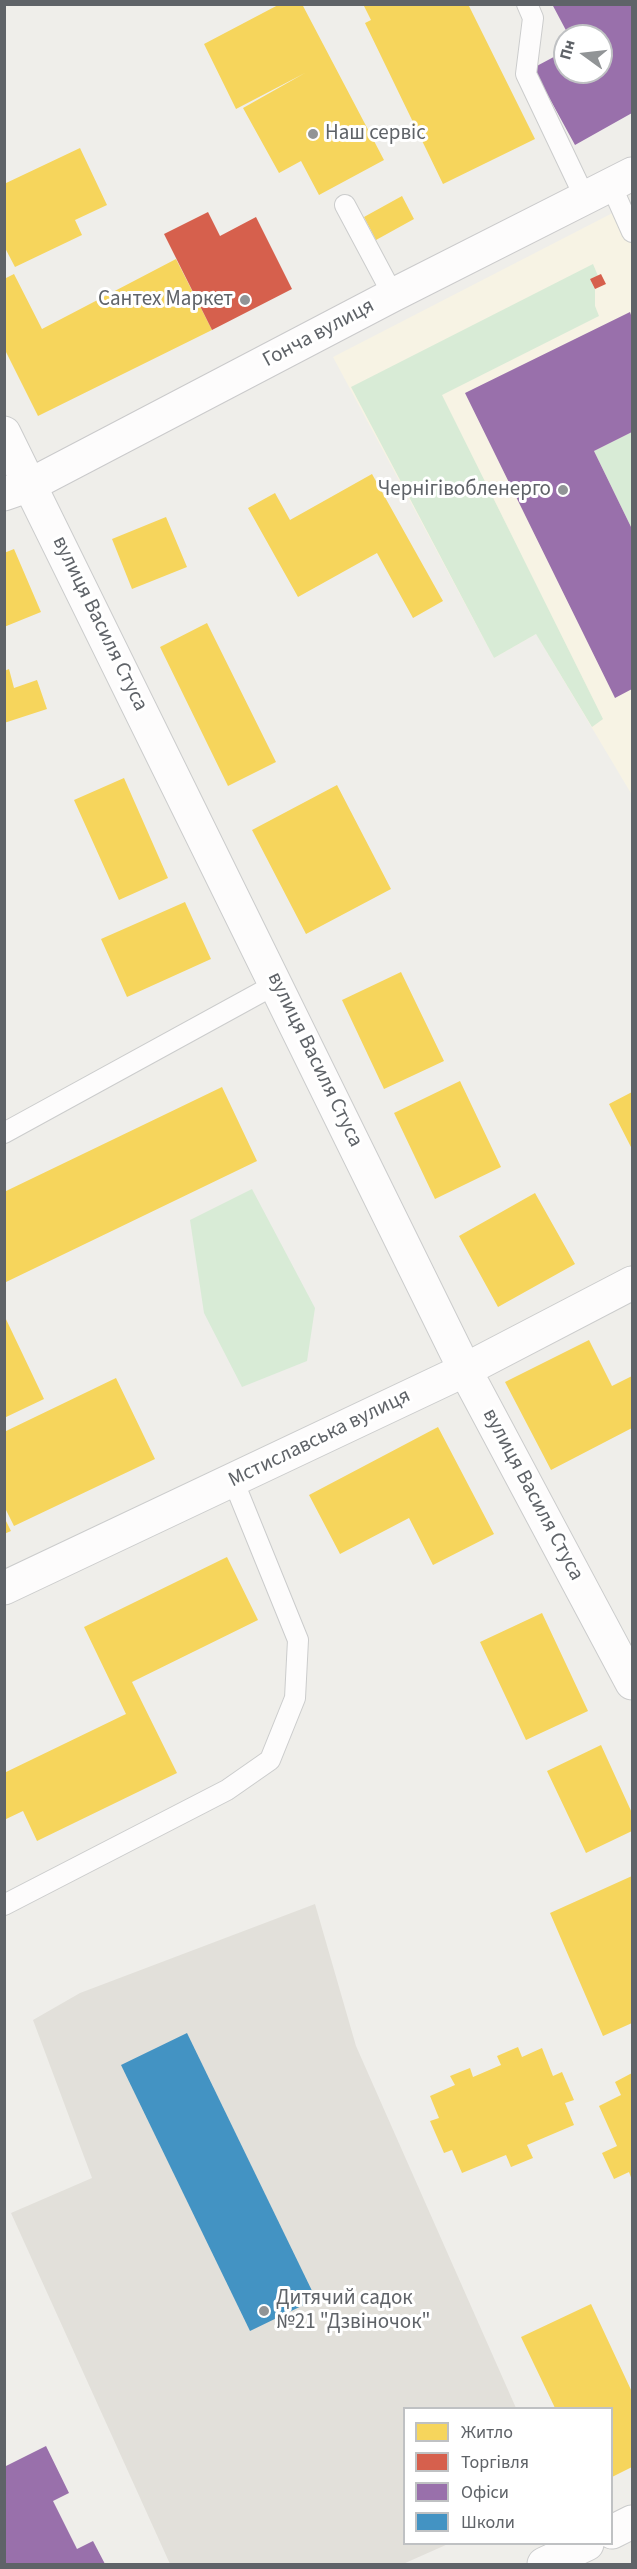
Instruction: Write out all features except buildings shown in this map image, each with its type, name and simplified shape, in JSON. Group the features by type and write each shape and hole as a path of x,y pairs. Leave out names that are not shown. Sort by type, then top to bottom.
{"street":[{"name":"Гонча вулиця","path":"17,489 610,186"},
{"name":"вулиця Василя Стуса","path":"4,433 17,489 276,984 465,1370 633,1683"},
{"name":"Мстиславська вулиця","path":"4,1588 465,1370 633,1283"},
{"path":"613,2532 633,2522"},
{"path":"544,2565 586,2545"}],"lane":[{"path":"527,4 533,18 526,74 610,186 633,232"},
{"path":"345,205 393,295"},
{"path":"4,1133 276,984"},
{"path":"4,1905 227,1790 270,1760 295,1698 298,1640 233,1480"}],"shaded area":[{"path":"632,203 632,795 536,634 494,658 333,357"},
{"name":"Дитячий садок №21 \"Дзвіночок\"","path":"315,1904 356,2046 516,2407 403,2407 403,2545 446,2545 403,2564 170,2564 11,2213 92,2178 33,2020 80,1993"}],"green space":[{"path":"593,264 598,276 590,279 595,289 595,306 599,316 442,395 603,719 592,727 536,634 494,658 351,387"},
{"path":"632,432 632,529 594,451"},
{"path":"252,1189 315,1308 307,1361 242,1387 204,1313 190,1220"}],"place":[{"name":"Наш сервіс","path":"313,134"},
{"name":"Сантех Маркет","path":"245,300"},
{"name":"Чернігівобленерго","path":"563,490"},
{"name":"Дитячий садок №21 \"Дзвіночок\"","path":"264,2311"}]}
